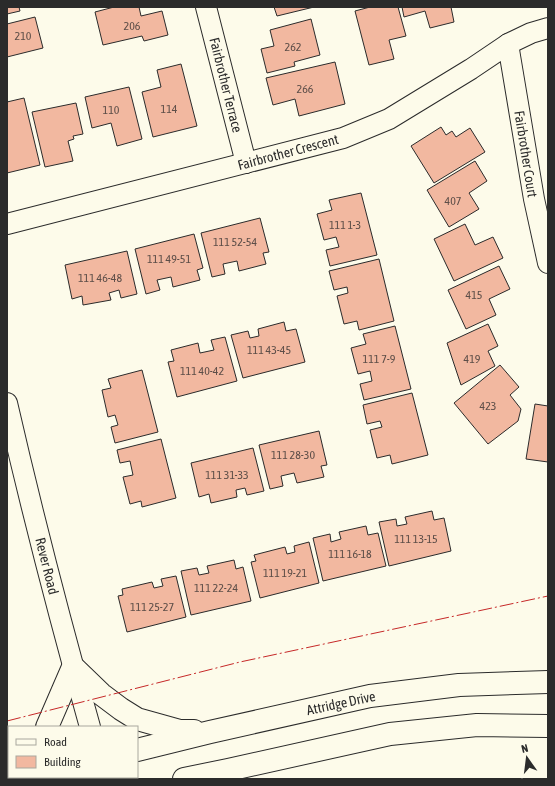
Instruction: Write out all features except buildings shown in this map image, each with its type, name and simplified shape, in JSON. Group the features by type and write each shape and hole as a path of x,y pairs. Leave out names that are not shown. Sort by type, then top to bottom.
{"main road":[{"path":"47,726 73,666 101,694 137,719 180,731 210,732"},
{"name":"Attridge Drive","path":"138,750 370,696 459,685 548,682"},
{"path":"184,779 390,734 477,725 548,726"}],"street":[{"name":"Fairbrother Terrace","path":"206,7 246,163"},
{"name":"Fairbrother Crescent","path":"7,224 343,138 389,118 472,69 508,44 531,33 548,28"},
{"name":"Fairbrother Court","path":"508,44 534,199 548,263"},
{"name":"Rever Road","path":"7,403 24,476 90,726"}],"power":[{"path":"7,721 240,662 548,596"}]}
